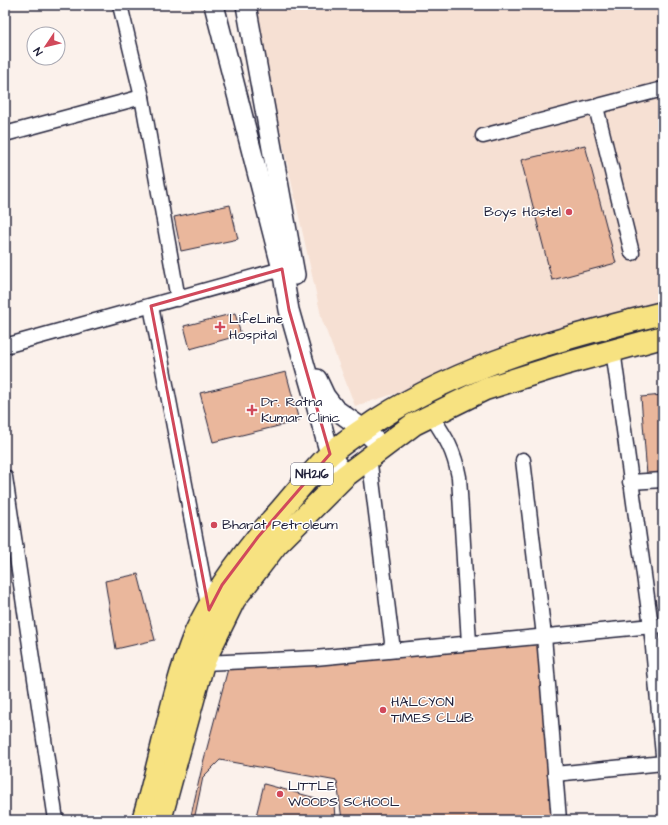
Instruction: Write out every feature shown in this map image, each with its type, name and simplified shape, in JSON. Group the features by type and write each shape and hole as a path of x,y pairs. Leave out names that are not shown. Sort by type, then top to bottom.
{"highway":[{"name":"NH216","path":"143,820 180,675 196,633 222,585 258,537 330,454 363,429 416,396 467,372 572,335 663,313"},
{"name":"NH216","path":"160,820 203,663 238,594 276,545 345,476 414,424 485,389 613,350 663,337"}],"street":[{"path":"120,5 142,97 178,299"},
{"path":"214,5 282,270 289,310 330,454 345,476"},
{"path":"246,5 315,375 325,396 335,409 363,429 375,452 392,642 390,650"},
{"path":"483,136 663,89"},
{"path":"5,134 142,97"},
{"path":"596,107 632,253"},
{"path":"5,346 282,270"},
{"path":"151,306 209,610"},
{"path":"613,350 630,482 657,626 663,754"},
{"path":"431,416 456,457 460,477 469,643"},
{"path":"523,460 544,636 559,820"},
{"path":"5,477 56,820"},
{"path":"630,482 663,480"},
{"path":"203,663 314,658 657,626"},
{"path":"555,774 663,763"}],"highlighted area":[{"path":"282,269 289,310 330,454 258,537 222,585 209,610 151,306"}],"shaded area":[{"path":"252,5 663,5 663,312 355,406 322,320"}],"building":[{"name":"Boys Hostel","path":"585,145 616,263 552,280 521,160"},
{"path":"230,205 238,239 181,251 174,217"},
{"path":"235,313 241,335 190,349 184,326"},
{"path":"286,372 299,421 213,442 200,393"},
{"path":"663,395 663,474 647,475 641,397"},
{"path":"138,574 155,640 116,649 105,581"},
{"name":"HALCYON TIMES CLUB","path":"544,636 559,820 342,820 337,781 220,760 203,777 194,820 190,820 203,763 230,661 390,650 392,642"},
{"name":"LITTLE WOODS SCHOOL","path":"264,784 334,803 335,820 255,820"}],"place":[{"name":"Boys Hostel","path":"569,212"},
{"name":"LifeLine Hospital","path":"220,327"},
{"name":"Dr. Ratna Kumar Clinic","path":"252,410"},
{"name":"Bharat Petroleum","path":"214,525"},
{"name":"HALCYON TIMES CLUB","path":"383,710"},
{"name":"LITTLE WOODS SCHOOL","path":"280,794"}]}
